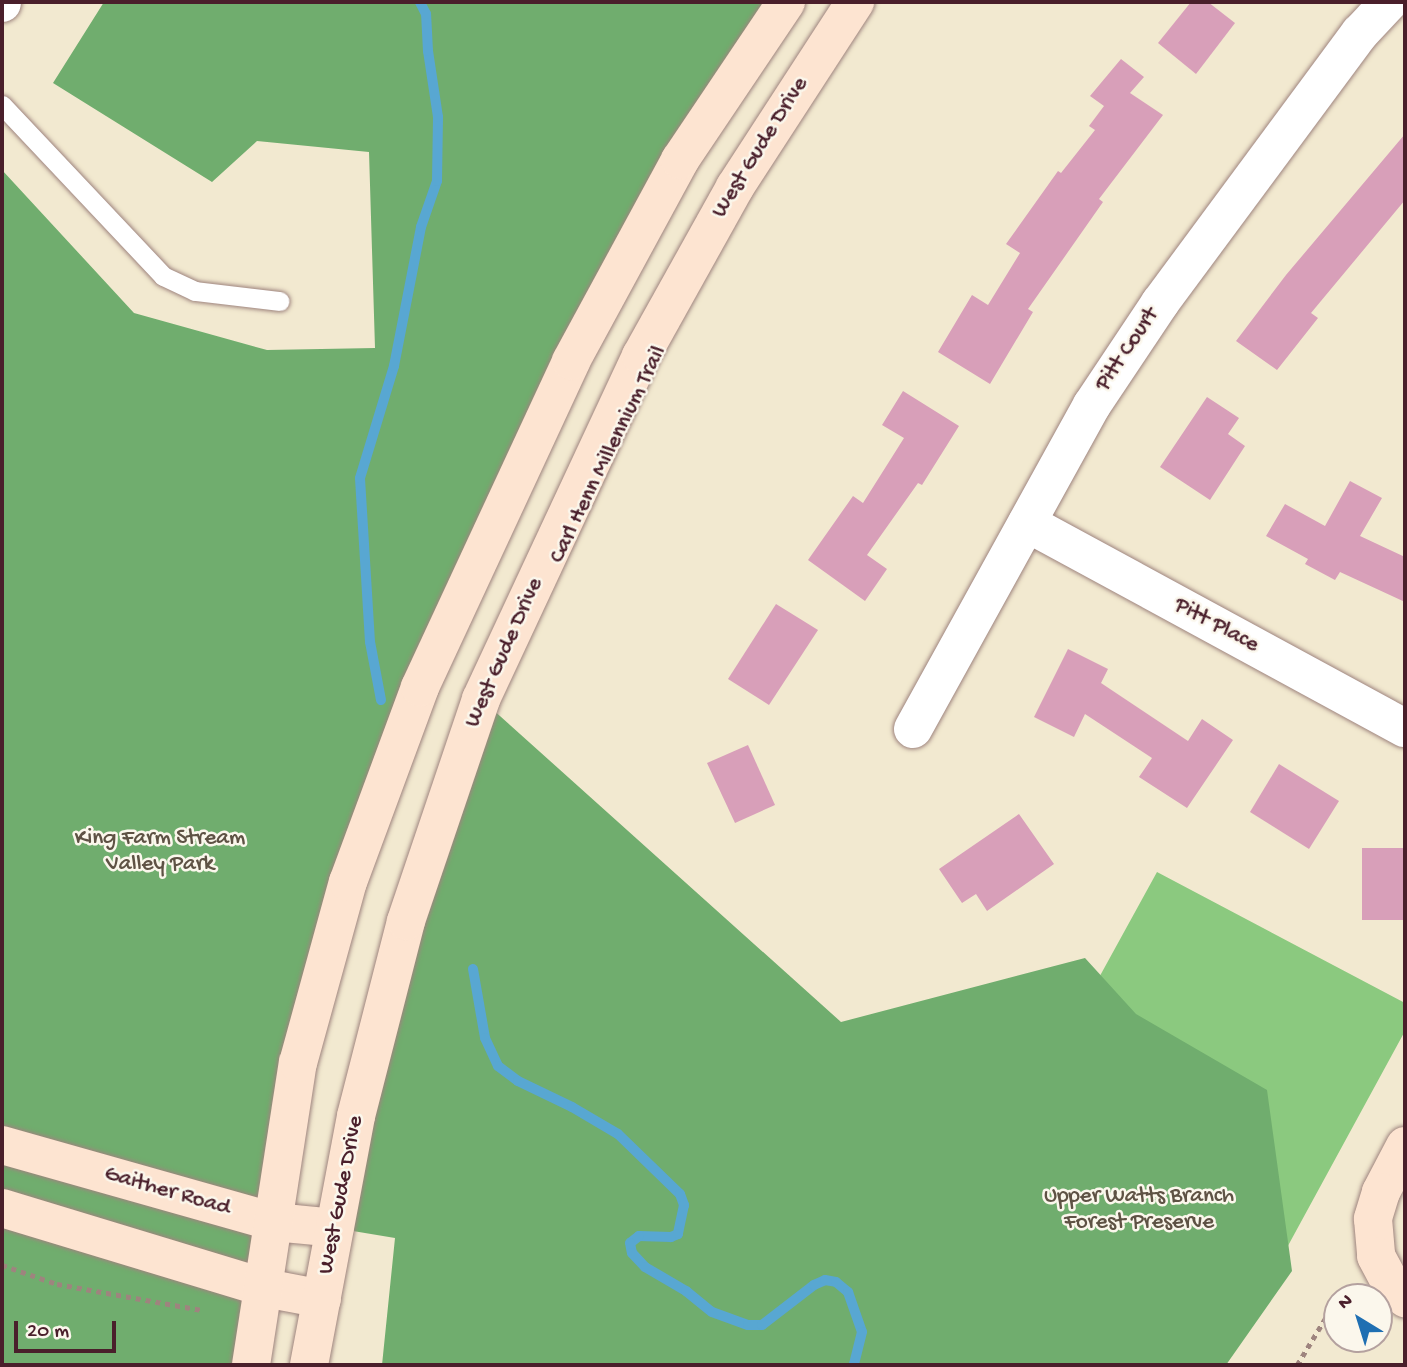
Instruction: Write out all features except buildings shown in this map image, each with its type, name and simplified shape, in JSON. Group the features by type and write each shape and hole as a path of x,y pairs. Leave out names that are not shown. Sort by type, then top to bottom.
{"main road":[{"path":"251,1365 298,1063 348,881 420,687 578,349 680,160 786,2"},
{"name":"West Gude Drive","path":"309,1365 356,1116 406,921 481,699 641,356 735,187 855,2"},
{"name":"Gaither Road","path":"2,1145 274,1222 335,1228"},
{"path":"1405,1146 1381,1192 1373,1219 1376,1256 1393,1288 1405,1298"},
{"path":"2,1209 265,1288 322,1299"}],"street":[{"name":"Pitt Court","path":"913,729 1092,405 1160,303 1360,33 1389,2"},
{"name":"Pitt Place","path":"1027,523 1405,728"}],"lane":[{"path":"2,105 163,276 195,291 279,301"}],"path":[{"path":"2,1265 57,1284 205,1310"},
{"path":"1297,1365 1323,1322"}],"green space":[{"name":"King Farm Stream Valley Park","path":"104,2 786,2 680,160 348,882 251,1365 2,1365 2,170 134,313 267,350 375,348 369,152 257,141 212,182 53,83"},
{"name":"Upper Watts Branch Forest Preserve","path":"481,699 841,1022 1085,958 1136,1014 1267,1090 1292,1271 1226,1365 382,1365 395,1238 335,1228"},
{"name":"Upper Watts Branch Forest Preserve","path":"1157,872 1405,1003 1405,1031 1223,1365 642,976 1018,1125"}],"waterway":[{"path":"381,700 370,642 360,478 394,366 421,227 437,181 438,117 428,51 426,14 420,2"},
{"path":"473,969 485,1038 498,1066 518,1081 572,1107 618,1134 680,1194 684,1205 678,1234 671,1237 639,1236 630,1243 632,1253 645,1267 686,1291 712,1312 748,1325 762,1325 814,1285 825,1280 836,1282 848,1292 862,1332 854,1365"}]}
